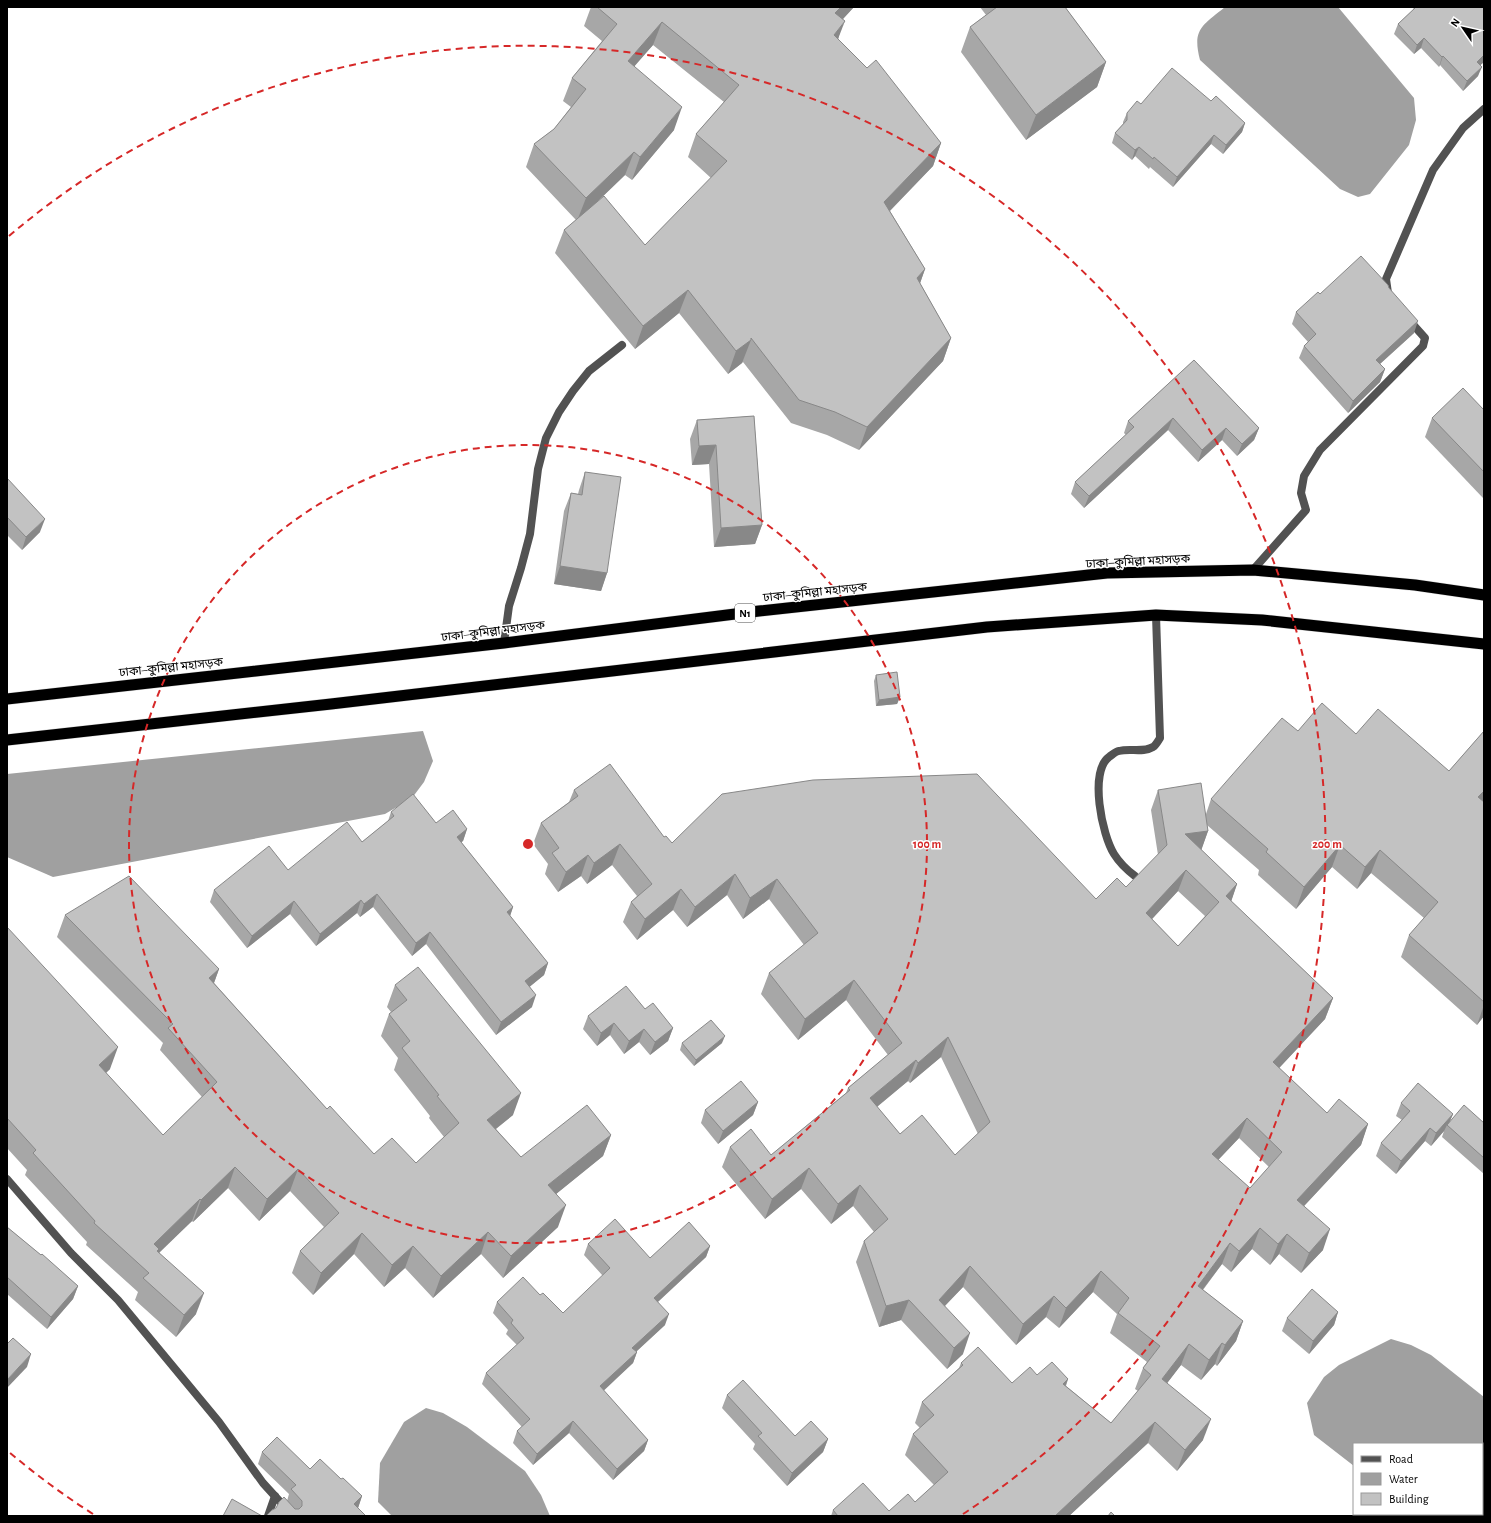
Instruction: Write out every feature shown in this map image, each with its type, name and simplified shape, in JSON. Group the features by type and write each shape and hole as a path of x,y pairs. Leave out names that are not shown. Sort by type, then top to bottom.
{"highway":[{"name":"ঢাকা–কুমিল্লা মহাসড়ক","path":"7,699 504,643 759,611 1108,573 1253,570 1415,585 1484,595"},
{"path":"7,740 987,627 1156,615 1262,620 1484,644"}],"street":[{"path":"1393,302 1388,297 1386,279 1433,170 1463,128 1484,109"},
{"path":"1253,570 1306,510 1302,493 1304,476 1320,450 1423,346 1425,338 1402,312"},
{"path":"504,643 509,606 530,534 538,469 546,438 559,412 573,391 590,371 622,345"},
{"path":"1135,876 1114,854 1103,827 1098,785 1101,767 1107,759 1118,751 1146,750 1154,747 1160,738 1156,615"},
{"path":"7,1179 71,1253 118,1300 219,1422 262,1483 293,1516"},
{"path":"268,1516 275,1496"}],"water":[{"path":"1225,7 1338,7 1414,98 1416,120 1409,145 1370,194 1358,197 1340,189 1200,60 1197,41 1198,35 1205,24"},
{"path":"423,731 433,761 424,782 412,798 385,814 53,877 7,857 7,774"},
{"path":"1391,1339 1411,1345 1431,1355 1484,1397 1484,1516 1416,1515 1483,1515 1483,1443 1353,1443 1353,1465 1314,1435 1307,1403 1324,1377 1339,1365"},
{"path":"426,1408 443,1413 467,1427 525,1471 541,1495 550,1516 392,1516 378,1502 380,1463 404,1422"}],"building":[{"path":"597,7 841,7 835,13 845,21 834,35 867,68 876,60 941,143 884,202 925,269 917,278 951,338 867,427 835,412 799,400 751,338 751,340 736,351 688,290 643,326 564,230 604,196 645,245 727,161 696,134 739,85 662,22 628,61 682,107 640,157 634,152 586,198 534,144 554,129 586,89 572,78 617,24"},
{"path":"997,7 1065,7 1106,62 1036,115 970,27"},
{"path":"1416,7 1484,7 1484,55 1477,62 1482,67 1467,81 1424,38 1417,45 1398,24"},
{"path":"1172,68 1211,101 1216,96 1245,123 1226,145 1214,135 1177,177 1154,157 1153,159 1139,147 1135,150 1115,133 1127,120 1127,113 1137,101 1141,104"},
{"path":"1361,256 1418,321 1376,360 1385,369 1353,401 1304,346 1316,334 1296,312 1318,292 1320,294"},
{"path":"1194,360 1259,428 1242,444 1226,428 1202,450 1173,418 1089,496 1075,482 1134,427 1128,421"},
{"path":"1463,388 1484,410 1484,472 1432,418"},
{"path":"754,416 762,525 721,528 716,445 699,446 697,420"},
{"path":"585,472 621,477 607,573 560,566 571,493 582,495"},
{"path":"7,478 45,519 26,537 7,517"},
{"path":"897,672 900,697 879,700 876,675"},
{"path":"1322,703 1356,734 1378,709 1449,771 1484,731 1484,791 1478,797 1484,802 1484,1002 1409,935 1438,902 1380,850 1365,867 1340,845 1304,887 1266,852 1268,849 1211,799 1282,718 1298,731"},
{"path":"610,764 664,837 666,836 672,843 722,794 813,780 977,774 1096,899 1117,878 1126,887 1167,845 1158,790 1201,783 1208,831 1185,834 1237,884 1226,896 1333,998 1273,1062 1327,1113 1339,1099 1368,1124 1297,1200 1330,1229 1309,1253 1287,1234 1278,1244 1260,1228 1239,1251 1230,1243 1198,1286 1243,1321 1225,1345 1222,1343 1209,1360 1189,1344 1162,1379 1211,1419 1185,1450 1155,1422 1055,1516 838,1516 833,1510 863,1483 889,1511 908,1494 915,1502 948,1472 913,1434 934,1415 922,1402 963,1365 961,1363 978,1347 1012,1383 1030,1367 1037,1375 1052,1362 1068,1379 1063,1384 1111,1423 1151,1375 1143,1368 1160,1346 1118,1313 1129,1298 1101,1271 1066,1308 1054,1296 1023,1324 970,1266 939,1300 970,1333 954,1348 909,1300 886,1306 864,1241 888,1219 860,1185 838,1204 809,1168 772,1199 730,1147 751,1129 771,1155 850,1090 848,1088 902,1043 854,980 805,1019 769,973 818,933 777,879 750,898 735,874 695,907 681,889 645,919 631,902 652,884 620,844 594,863 588,855 566,872 552,853 559,848 541,823 578,796 574,790","holes":["1186,870 1219,902 1178,946 1146,913","948,1037 990,1122 955,1155 922,1115 900,1134 870,1098 916,1060 918,1063","1247,1118 1282,1152 1250,1188 1212,1154"]},
{"path":"413,794 436,823 453,810 467,829 457,837 513,907 507,912 548,963 525,981 536,995 501,1022 430,932 416,943 377,894 364,904 361,900 320,934 294,901 252,936 214,890 269,846 288,870 347,822 362,842 394,816 391,812"},
{"path":"129,876 219,969 209,978 327,1109 330,1106 374,1154 392,1138 416,1163 459,1123 402,1048 410,1041 389,1014 407,1000 395,985 418,967 521,1093 487,1120 521,1157 587,1105 611,1135 548,1185 566,1205 511,1256 488,1232 441,1276 413,1246 392,1265 362,1233 321,1273 300,1251 339,1213 298,1169 267,1199 235,1167 154,1244 159,1249 157,1251 204,1293 184,1315 143,1278 149,1273 94,1223 95,1221 33,1153 36,1150 7,1118 7,927 118,1047 99,1065 163,1135 217,1082 168,1028 173,1024 65,915"},
{"path":"626,986 645,1009 653,1003 673,1028 655,1042 644,1029 629,1041 614,1023 601,1033 588,1016"},
{"path":"711,1020 725,1036 696,1060 682,1043"},
{"path":"741,1081 758,1102 723,1131 705,1110"},
{"path":"1418,1083 1453,1114 1436,1133 1430,1128 1401,1161 1381,1143 1410,1111 1401,1103"},
{"path":"1464,1105 1484,1123 1484,1158 1447,1125"},
{"path":"615,1219 650,1258 689,1222 710,1246 654,1298 669,1314 632,1348 637,1352 600,1386 648,1440 617,1469 573,1421 537,1454 517,1431 530,1419 486,1373 524,1338 511,1323 513,1320 497,1302 523,1277 540,1295 543,1293 563,1313 610,1268 588,1244"},
{"path":"7,1227 41,1255 42,1254 78,1286 51,1317 7,1277"},
{"path":"1312,1289 1338,1312 1313,1341 1287,1318"},
{"path":"13,1338 31,1354 7,1380 7,1344"},
{"path":"743,1380 795,1436 811,1421 828,1439 792,1473 758,1436 762,1433 727,1395"},
{"path":"277,1437 310,1469 320,1459 341,1479 343,1478 362,1496 354,1504 366,1516 266,1516 276,1508 284,1497 295,1509 299,1509 302,1506 302,1501 291,1489 296,1485 262,1452"},
{"path":"232,1499 262,1516 223,1516"},
{"path":"1111,1512 1115,1516 1108,1516"}]}
